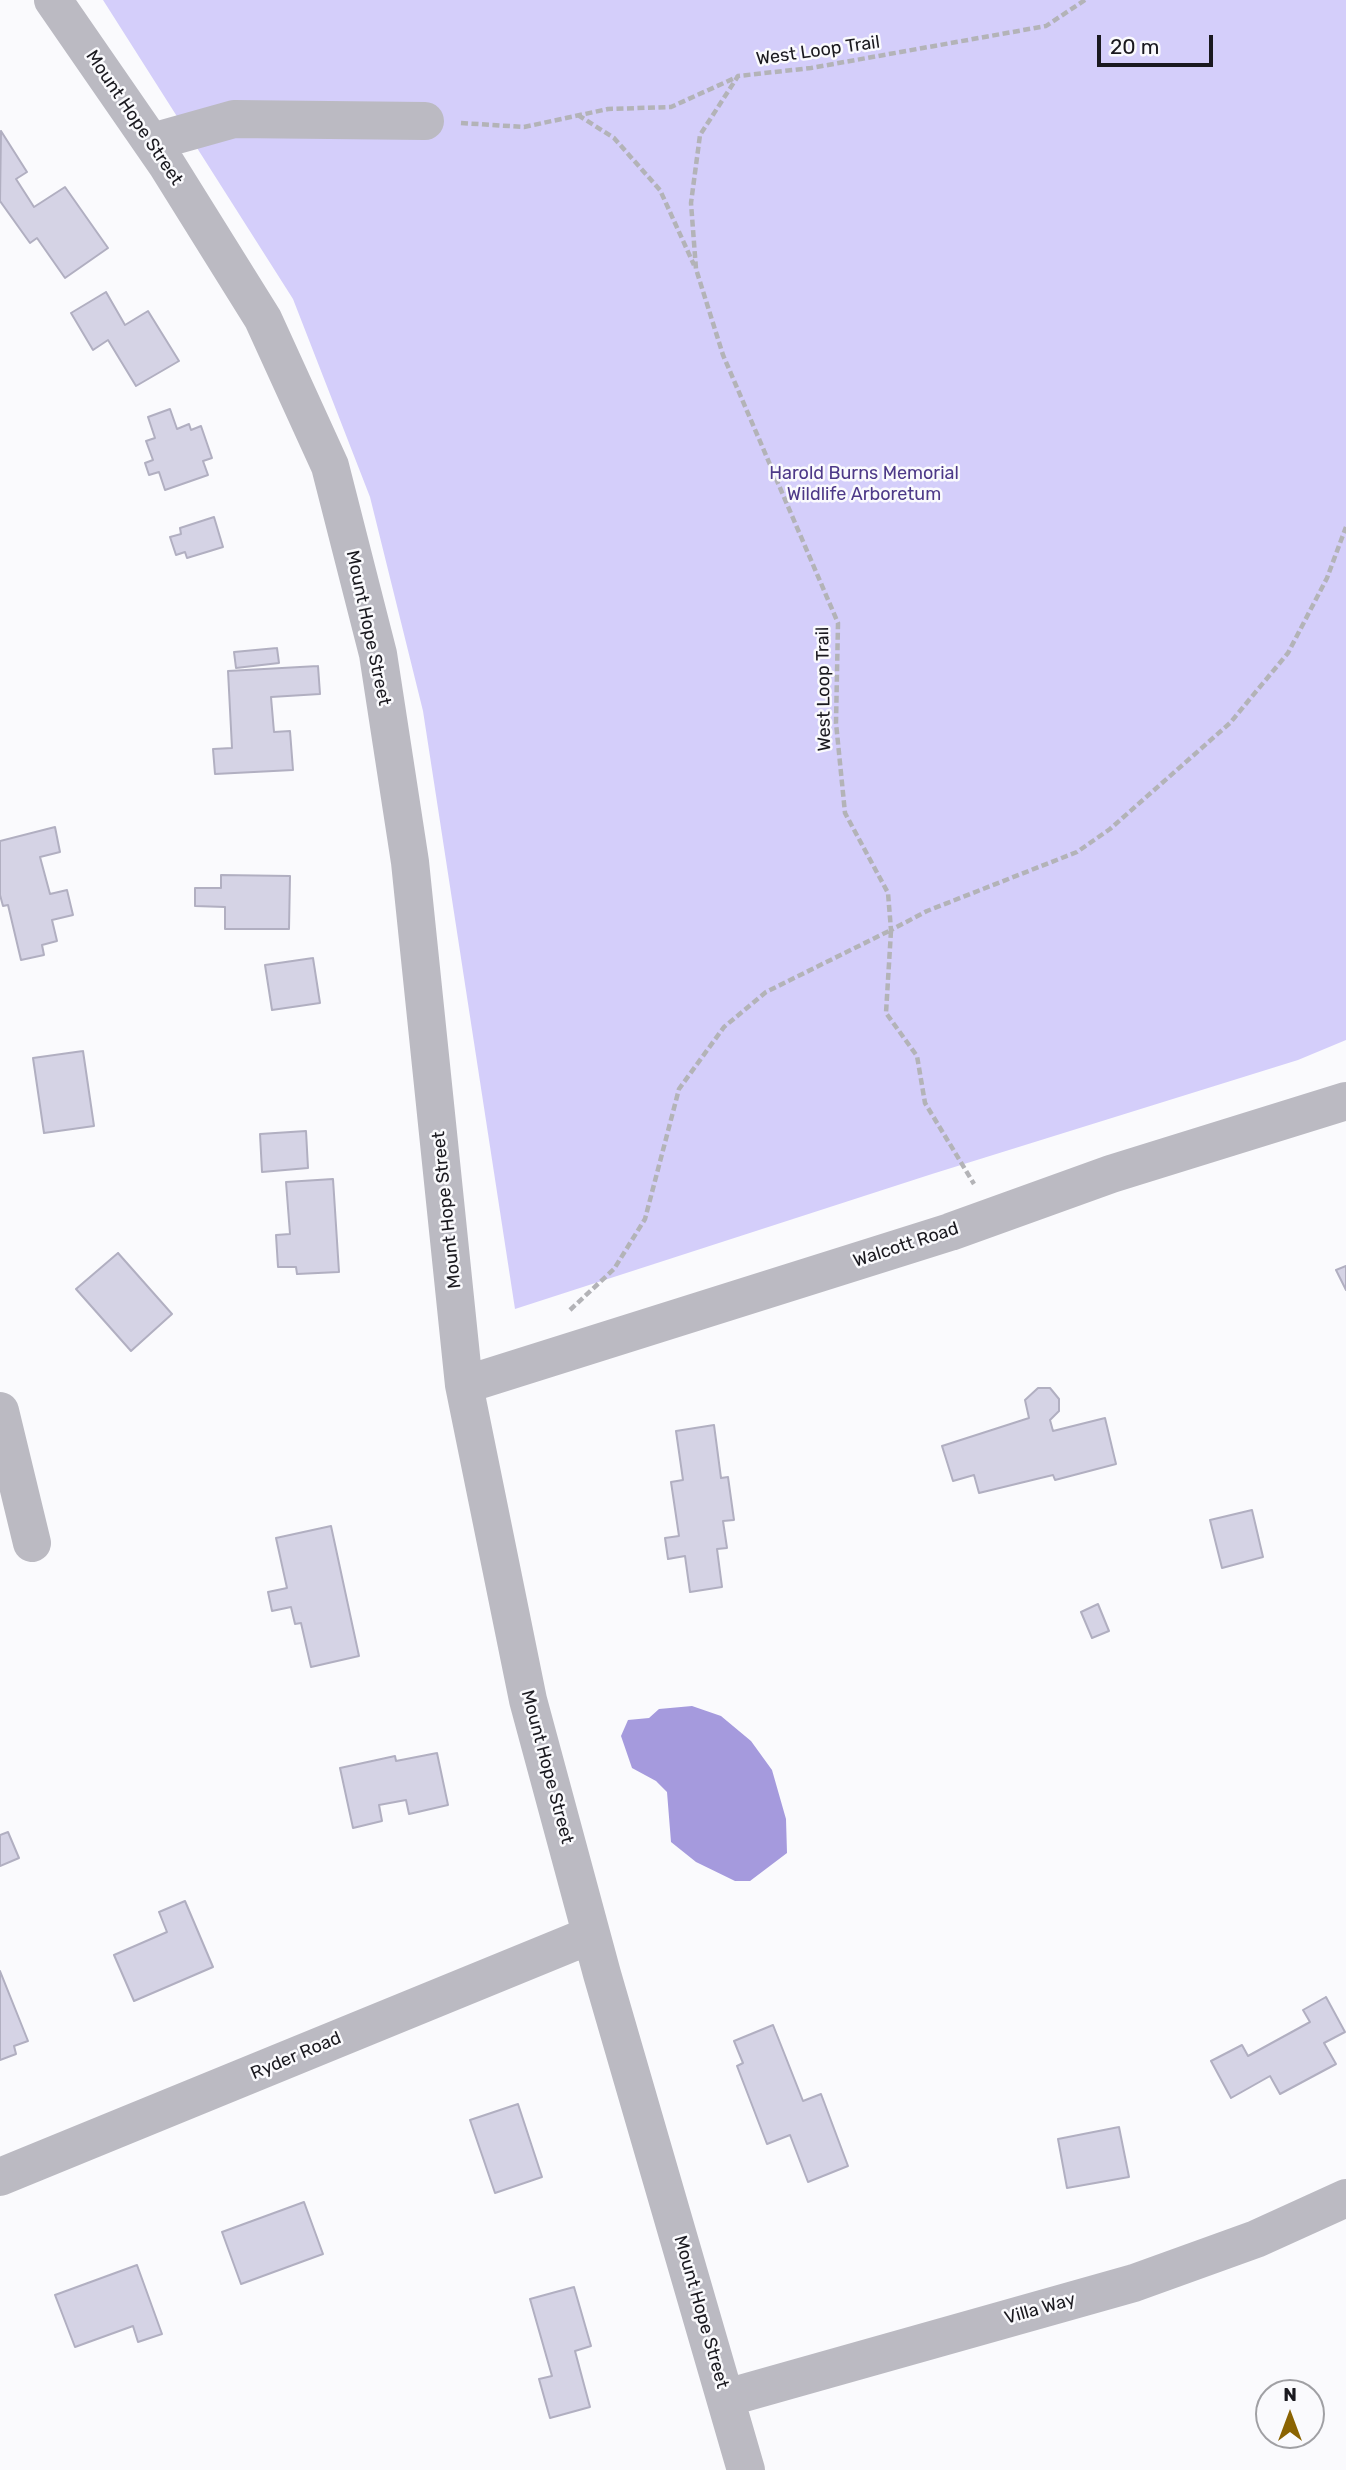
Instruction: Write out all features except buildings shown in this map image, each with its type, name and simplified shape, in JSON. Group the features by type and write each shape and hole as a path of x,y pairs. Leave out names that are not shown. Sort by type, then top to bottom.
{"street":[{"name":"Mount Hope Street","path":"53,0 152,142 263,319 330,466 377,654 410,862 464,1385 528,1700 591,1935 746,2470"},
{"path":"152,142 234,119 425,121"},
{"name":"Walcott Road","path":"464,1385 993,1216 1111,1174 1346,1101"},
{"path":"0,1411 32,1543"},
{"name":"Ryder Road","path":"0,2177 591,1935"},
{"name":"Villa Way","path":"726,2398 1134,2283 1256,2239 1346,2198"}],"path":[{"name":"West Loop Trail","path":"993,1216 925,1103 917,1056 886,1013 891,930 888,893 845,813 836,723 838,623 723,355 696,269 691,203 700,135 738,76 811,68 1046,26 1085,0"},
{"path":"425,121 524,127 608,109 671,107 738,76"},
{"path":"578,115 614,138 660,190 696,269"},
{"path":"564,1315 614,1269 645,1219 679,1089 724,1027 766,992 927,912 1077,852 1110,829 1230,723 1288,653 1327,578 1346,527"}],"green space":[{"name":"Harold Burns Memorial Wildlife Arboretum","path":"103,0 1346,0 1346,1040 1298,1060 932,1174 515,1309 423,711 370,497 293,299"}],"shaded area":[{"path":"692,1706 721,1716 751,1741 772,1770 786,1819 787,1853 750,1881 735,1881 696,1862 671,1842 667,1792 656,1781 632,1768 621,1736 628,1720 649,1718 659,1709"}]}
